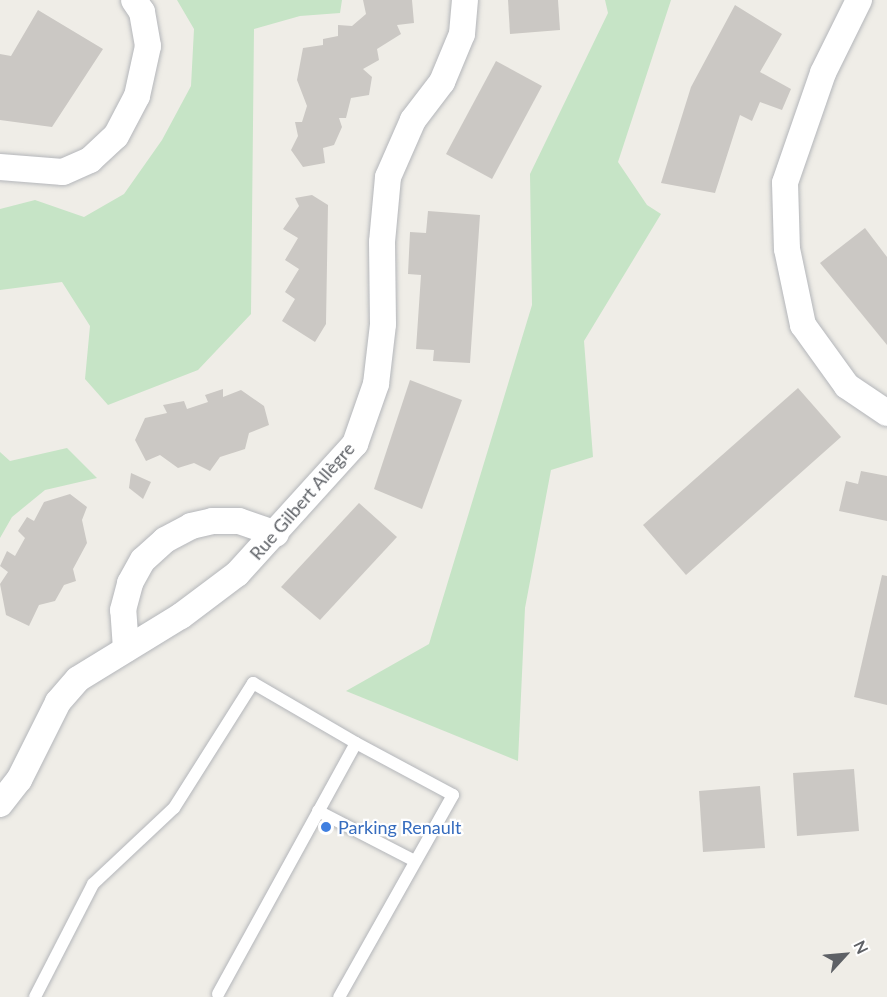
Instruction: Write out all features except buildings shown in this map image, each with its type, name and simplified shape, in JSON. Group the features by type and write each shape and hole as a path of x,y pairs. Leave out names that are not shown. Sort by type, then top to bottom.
{"street":[{"path":"0,167 63,172 90,160 116,135 137,96 148,46 142,12 134,0"},
{"name":"Rue Gilbert Allègre","path":"0,804 19,780 58,702 78,679 182,616 228,581 276,534 355,444 376,384 383,324 382,242 388,177 412,120 442,82 462,34 465,0"},
{"path":"859,0 823,73 785,183 787,249 803,325 847,386 887,413"},
{"path":"126,649 123,610 130,583 143,560 165,540 191,526 212,521 239,521 276,534"}],"lane":[{"path":"35,997 93,884 174,808 253,683 356,743 453,795 339,997"},
{"path":"218,994 356,743"},
{"path":"318,811 415,861"}],"green space":[{"path":"177,0 342,0 340,13 300,16 254,29 251,314 198,370 108,405 85,379 90,326 62,282 0,290 0,209 35,200 84,217 124,194 162,140 191,86 194,29"},
{"path":"605,0 671,0 618,162 647,205 661,214 584,341 593,457 551,470 525,608 518,761 346,691 429,644 532,305 530,174 608,13"},
{"path":"67,448 97,478 45,490 12,517 0,538 0,452 10,461"}],"place":[{"name":"Parking Renault","path":"326,827"}]}
